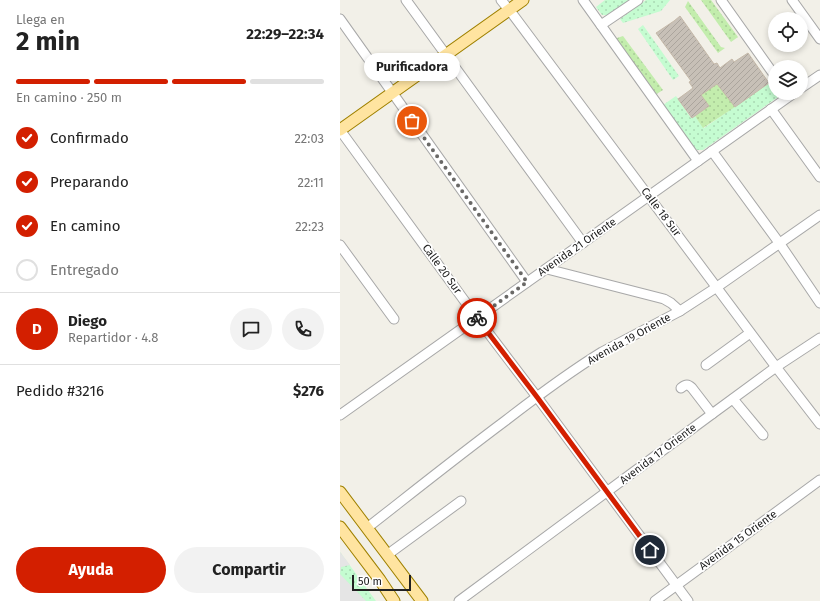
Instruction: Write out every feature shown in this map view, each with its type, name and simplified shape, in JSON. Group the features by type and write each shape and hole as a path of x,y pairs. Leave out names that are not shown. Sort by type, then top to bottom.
{"main road":[{"path":"340,130 523,0"},
{"path":"340,492 422,601"},
{"path":"340,527 394,601"}],"street":[{"path":"406,0 582,243"},
{"name":"Calle 18 Sur","path":"501,0 750,333 820,424"},
{"path":"583,0 698,161"},
{"path":"601,25 638,0"},
{"path":"721,0 768,66"},
{"path":"792,0 820,39"},
{"path":"340,19 527,282"},
{"path":"808,83 820,74"},
{"name":"Avenida 21 Oriente","path":"340,415 782,100"},
{"path":"771,109 820,177"},
{"name":"Calle 20 Sur","path":"340,130 477,318 688,601"},
{"path":"712,151 780,244 820,303"},
{"name":"Avenida 19 Oriente","path":"367,528 537,397 602,352 680,311 780,244 820,215"},
{"path":"340,245 394,319"},
{"path":"547,268 664,299 680,311"},
{"path":"706,365 750,333"},
{"name":"Avenida 17 Oriente","path":"459,601 776,367 820,338"},
{"path":"681,388 685,385 689,385 712,414"},
{"path":"733,399 763,435"},
{"name":"Avenida 15 Oriente","path":"655,601 820,480"},
{"path":"387,555 461,501"}],"green space":[{"path":"605,0 631,0 611,15 602,15 596,7"},
{"path":"646,0 670,0 661,11 623,23 620,19"},
{"path":"701,0 711,0 738,37 731,42"},
{"path":"688,1 721,47 725,48 718,53 685,7"},
{"path":"643,25 679,76 673,80 638,29"},
{"path":"623,36 663,90 655,95 614,39"},
{"path":"714,79 735,107 703,128 695,116 709,106 698,91"},
{"path":"768,84 768,100 774,100 703,150 697,150 688,143 663,105 676,96 691,118 695,116 704,128"},
{"path":"340,552 376,601 340,601"}],"shaded area":[{"path":"340,552 350,565 341,567 340,574"},
{"path":"340,574 366,601 340,601"}],"building":[{"path":"680,16 714,64 717,63 720,68 732,59 734,62 748,53 768,84 735,107 717,84 701,95 709,106 692,118 678,99 693,88 689,82 691,81 656,33"}],"way so far":[{"path":"412,121 527,282 477,318"}],"place":[{"name":"Purificadora","path":"412,121"}],"route":[{"path":"477,318 650,550"}]}
